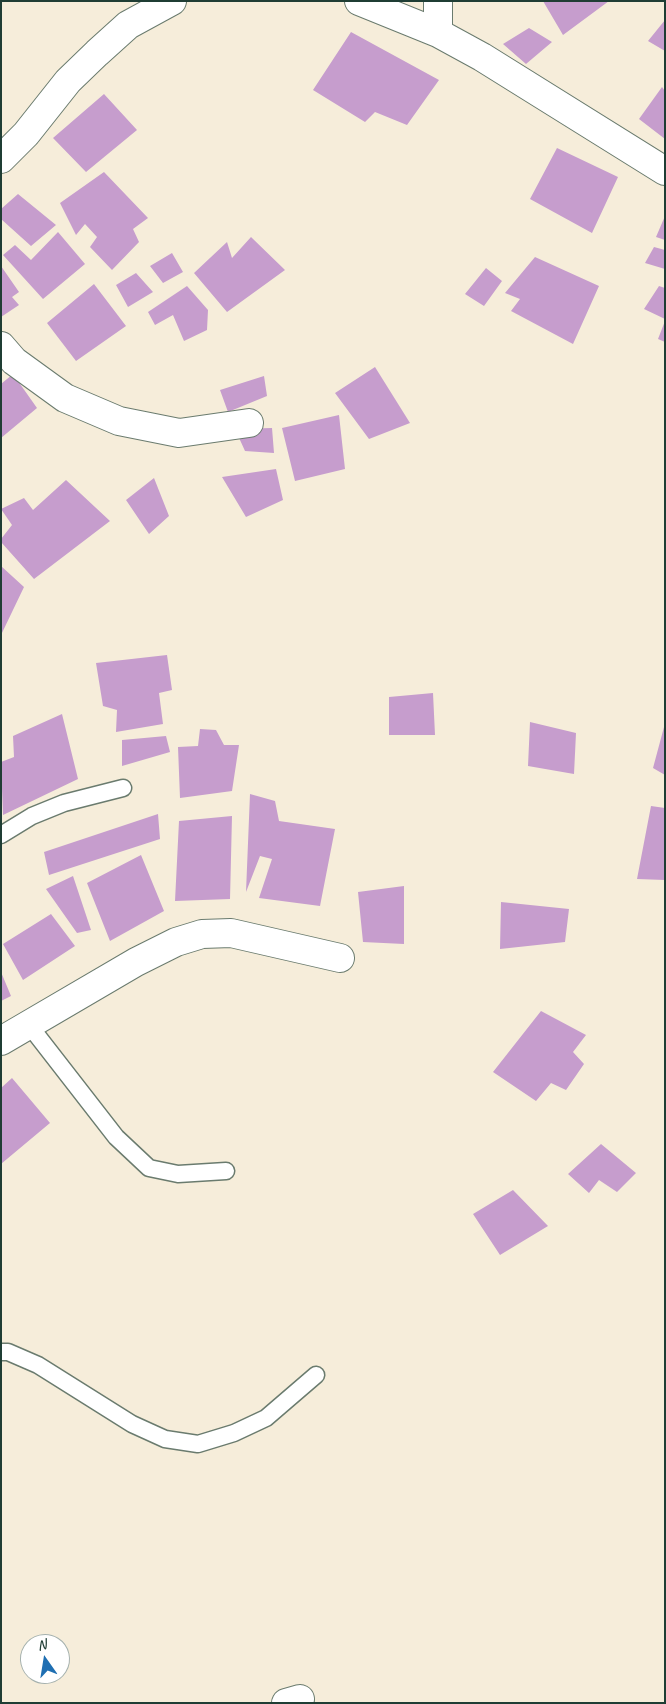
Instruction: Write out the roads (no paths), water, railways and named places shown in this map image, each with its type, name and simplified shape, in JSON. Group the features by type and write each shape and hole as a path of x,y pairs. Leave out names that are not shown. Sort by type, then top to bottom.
{"street":[{"path":"1,159 26,134 68,81 97,52 128,25 172,1"},
{"path":"359,1 438,33 482,57 665,170"},
{"path":"438,1 438,33"},
{"path":"1,346 14,361 65,398 119,421 179,433 249,423"},
{"path":"1,1041 143,958 176,942 202,934 231,933 340,958"}],"lane":[{"path":"1,835 32,816 64,803 123,788"},
{"path":"29,1025 116,1137 149,1168 178,1174 226,1171"},
{"path":"1,1352 8,1352 38,1365 140,1428 165,1439 198,1444 234,1433 266,1418 316,1375"}]}
